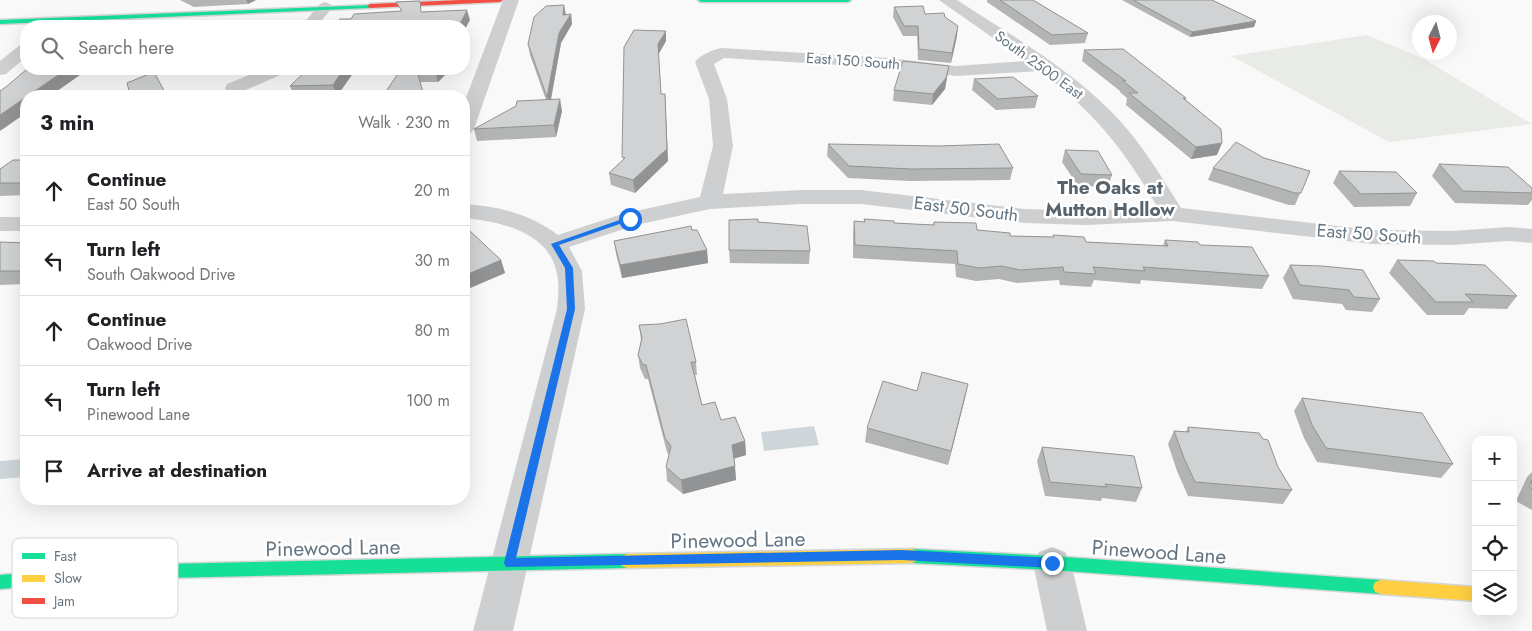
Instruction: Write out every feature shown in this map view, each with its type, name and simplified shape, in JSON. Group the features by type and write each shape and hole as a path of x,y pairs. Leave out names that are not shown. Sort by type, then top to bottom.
{"street":[{"path":"110,20 325,7 500,0"},
{"path":"470,112 511,0"},
{"path":"701,0 848,0"},
{"name":"South 2500 East","path":"947,0 1044,65 1104,116 1138,156 1173,214"},
{"path":"315,20 325,7"},
{"path":"0,22 20,22"},
{"name":"East 150 South","path":"710,202 722,146 718,99 704,62 721,53 889,63 956,70 1044,65"},
{"path":"0,70 20,54"},
{"path":"234,88 265,75"},
{"name":"East 50 South","path":"554,244 630,219 710,202 801,197 860,198 1025,216 1086,218 1173,214 1373,236 1451,238 1509,234 1532,236"},
{"path":"470,211 482,211 524,222 554,244 569,268 571,309 493,631"},
{"path":"0,224 20,224"},
{"name":"Pinewood Lane","path":"178,571 902,555 1052,563 1472,594"},
{"path":"1052,563 1067,631"}],"shaded area":[{"path":"1367,35 1412,54 1412,60 1426,60 1532,124 1389,142 1231,56"},
{"path":"814,426 819,445 764,451 761,432"},
{"path":"20,459 20,477 0,479 0,461"}],"building":[{"path":"1000,0 1033,0 1088,33 1052,35"},
{"path":"1133,0 1212,0 1256,21 1192,32"},
{"path":"420,1 421,12 467,10 462,20 339,20 351,19 354,14 402,11 396,2"},
{"path":"564,5 563,15 571,14 559,33 547,97 528,44 534,17 546,6"},
{"path":"923,6 925,14 944,13 945,17 958,26 952,53 919,49 918,26 904,26 894,7"},
{"path":"634,30 666,31 658,44 661,94 665,94 667,149 633,180 609,173 625,158 622,157 624,47"},
{"path":"1123,49 1186,98 1183,98 1221,129 1222,143 1196,147 1129,93 1138,93 1123,81 1126,81 1084,50"},
{"path":"903,61 949,66 946,78 933,94 894,90"},
{"path":"20,75 58,75 36,90 20,90 20,101 0,115 0,91"},
{"path":"147,75 156,75 164,90 129,90 127,83"},
{"path":"302,75 340,75 333,85 290,86"},
{"path":"397,75 418,75 422,90 387,90"},
{"path":"1013,77 1038,96 998,99 974,79"},
{"path":"560,99 554,125 474,129 516,106 517,101"},
{"path":"1236,142 1264,158 1310,171 1301,193 1295,193 1213,168"},
{"path":"828,144 938,146 999,144 1013,168 911,169 849,166"},
{"path":"1065,150 1098,151 1112,175 1081,174"},
{"path":"13,160 20,160 20,183 0,183 0,169"},
{"path":"1439,164 1508,167 1532,188 1532,193 1463,191"},
{"path":"1339,171 1396,172 1417,193 1361,194"},
{"path":"758,219 758,222 807,226 810,251 729,250 729,220"},
{"path":"864,219 934,225 934,222 976,223 977,230 1010,233 1010,236 1054,237 1053,235 1084,237 1086,242 1168,246 1165,240 1198,242 1200,245 1252,247 1269,276 1143,267 1145,271 1093,267 1096,274 1064,272 1063,267 1020,270 1002,266 979,268 958,264 957,251 855,245 854,221 865,222"},
{"path":"691,226 692,230 697,230 707,250 620,265 614,241"},
{"path":"470,231 501,260 470,273"},
{"path":"0,242 20,243 20,271 0,271"},
{"path":"1397,260 1485,265 1517,296 1465,294 1473,302 1436,302"},
{"path":"1290,265 1363,270 1380,299 1354,297 1349,290 1300,285"},
{"path":"686,319 696,362 691,362 702,405 715,402 721,420 735,417 745,441 732,445 735,466 681,480 666,467 671,446 665,438 646,365 643,365 638,355 642,338 639,325 660,324"},
{"path":"922,372 968,384 951,451 867,428 883,381 917,391"},
{"path":"1302,398 1422,413 1453,464 1326,448 1312,425"},
{"path":"1188,427 1259,433 1263,439 1268,440 1278,467 1292,490 1195,482 1174,431 1189,432"},
{"path":"1042,447 1134,456 1142,488 1105,484 1107,487 1050,482"}],"traffic: fast":[{"path":"701,0 848,0"},
{"path":"46,20 370,6"},
{"path":"0,22 20,21"},
{"path":"912,556 1052,563 1381,587"},
{"path":"178,571 627,561"},
{"path":"0,582 12,581"}],"traffic: slow":[{"path":"627,561 912,556"},
{"path":"1381,587 1472,594"}],"traffic: jam":[{"path":"370,6 500,0"}],"district":[{"name":"The Oaks at Mutton Hollow","path":"1110,198"}],"route":[{"path":"630,219 554,244 569,268 571,309 510,563 902,555 1052,563"}]}
